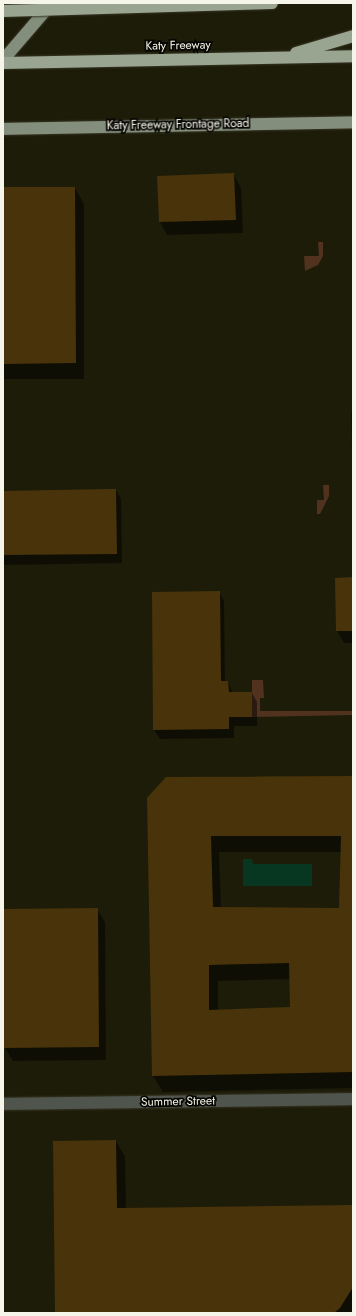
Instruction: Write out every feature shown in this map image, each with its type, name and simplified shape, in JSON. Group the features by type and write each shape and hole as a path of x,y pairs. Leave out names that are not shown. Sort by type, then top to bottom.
{"highway":[{"path":"3,10 272,3"},
{"path":"281,58 353,36"},
{"name":"Katy Freeway","path":"3,63 353,56"}],"main road":[{"path":"3,10 8,3"},
{"path":"3,60 52,3"},
{"name":"Katy Freeway Frontage Road","path":"3,129 353,122"}],"street":[{"name":"Summer Street","path":"3,1104 353,1098"}],"shaded area":[{"path":"318,242 323,242 323,256 318,265 305,271 304,256 319,256"},
{"path":"323,485 329,485 329,496 320,514 317,514 317,500 324,500"},
{"path":"252,680 263,680 264,698 260,698 260,711 353,711 353,715 252,717"},
{"path":"243,859 252,859 253,864 312,864 312,886 243,886"}],"building":[{"path":"234,173 236,220 159,222 157,176"},
{"path":"3,187 75,187 76,363 3,364"},
{"path":"116,489 117,554 3,555 3,491"},
{"path":"353,577 353,631 336,631 335,578"},
{"path":"220,591 221,681 228,681 229,692 252,692 252,717 229,717 229,729 153,730 152,592"},
{"path":"353,776 353,1072 152,1076 147,798 166,777","holes":["211,836 341,836 339,908 213,907","289,963 290,1007 209,1010 209,965"]},
{"path":"98,908 99,1047 4,1048 3,909"},
{"path":"116,1140 117,1208 353,1205 353,1287 340,1308 334,1313 55,1313 53,1141"}]}
